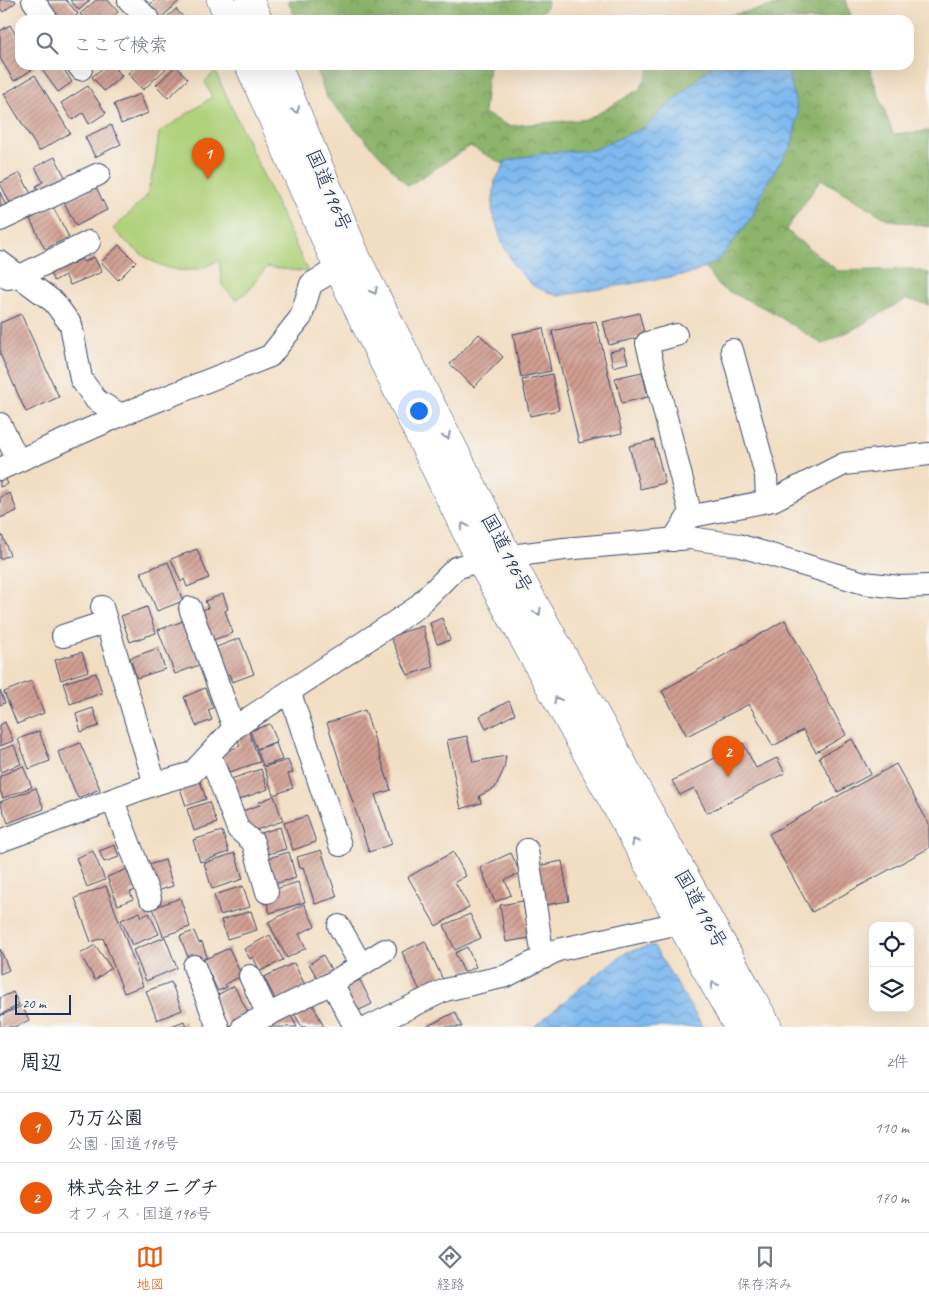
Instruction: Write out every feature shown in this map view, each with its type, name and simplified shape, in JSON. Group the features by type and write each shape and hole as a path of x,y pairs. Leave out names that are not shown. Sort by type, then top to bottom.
{"highway":[{"path":"221,0 228,15"},
{"path":"250,0 256,15"},
{"name":"国道196号","path":"251,70 348,265 480,560 691,917 768,1027"},
{"name":"国道196号","path":"279,70 348,265 508,556 691,917 738,1027"}],"street":[{"path":"33,0 44,15"},
{"path":"129,0 144,15"},
{"path":"0,220 99,174"},
{"path":"10,278 89,242"},
{"path":"0,262 10,278 54,302 71,324 81,379 96,400 121,414"},
{"path":"0,424 9,465 121,414 270,356 301,317 311,284 348,265"},
{"path":"676,335 647,343 691,516"},
{"path":"732,350 766,475 767,501"},
{"path":"673,540 691,516 767,501 844,464 929,454"},
{"path":"2,835 113,801 155,784 192,773 234,728 290,693 416,608 456,568 480,560 564,549 690,538 738,545 864,583 900,587 929,586"},
{"path":"190,608 234,728"},
{"path":"63,636 104,615 155,784"},
{"path":"290,693 340,845"},
{"path":"210,755 238,829 253,842 267,892"},
{"path":"113,801 150,898"},
{"path":"527,850 544,958"},
{"path":"369,1027 408,1018 444,990 506,976 558,950 691,917"},
{"path":"339,926 361,965"},
{"path":"243,1027 332,983 386,950"},
{"path":"194,966 218,1027"},
{"path":"250,976 268,1015"},
{"path":"332,983 355,1027"}],"green space":[{"path":"288,0 548,0 545,9 539,15 294,15"},
{"path":"784,0 846,0 850,15 731,15 782,4"},
{"path":"316,70 488,70 484,113 509,126 589,119 640,89 650,70 870,70 893,134 929,131 929,227 887,219 821,179 786,230 838,271 911,269 929,273 929,305 906,299 854,329 822,344 769,310 721,288 681,236 538,183 470,146 408,186 327,98"},
{"path":"215,71 308,272 267,267 248,291 236,300 222,285 219,260 203,267 189,270 162,266 137,250 113,229 147,196 155,163 159,133 212,97 205,82"}],"water":[{"path":"708,70 788,70 798,113 792,145 769,179 752,217 720,259 694,273 558,296 533,286 515,267 502,243 492,209 495,181 506,161 542,153 593,150 645,127"},
{"path":"653,945 703,1027 534,1027 592,978 627,952"}],"building":[{"path":"0,0 15,0 16,2 3,12 0,8"},
{"path":"44,0 66,0 78,14 77,15 56,15"},
{"path":"70,0 90,0 79,10"},
{"path":"96,0 108,0 118,12 115,15 80,14"},
{"path":"155,0 180,0 164,15 154,15 146,8"},
{"path":"176,9 181,15 169,15"},
{"path":"10,25 15,34 15,70 31,70 14,81 0,58 0,31"},
{"path":"42,70 64,70 72,82 58,92"},
{"path":"100,70 117,70 122,76 104,91 92,77"},
{"path":"131,70 165,70 143,90 128,73"},
{"path":"172,70 180,70 188,79 168,98 156,85"},
{"path":"35,75 70,133 39,151 4,94"},
{"path":"88,86 106,113 89,124 83,113 72,120 61,103"},
{"path":"140,94 148,113 121,124 114,104"},
{"path":"111,125 121,144 95,157 85,137"},
{"path":"55,157 68,183 41,197 36,186 43,182 35,167"},
{"path":"20,173 32,196 12,207 0,183"},
{"path":"96,187 107,210 76,226 64,202"},
{"path":"0,192 7,208 0,211"},
{"path":"53,207 69,237 45,249 30,219"},
{"path":"119,245 136,262 118,280 101,262"},
{"path":"94,257 102,272 70,285 65,275 54,281 47,268 66,258 70,265 81,259 84,262"},
{"path":"639,313 645,336 609,345 603,322"},
{"path":"21,314 59,397 26,412 0,354 0,323"},
{"path":"596,321 622,433 579,443 552,331"},
{"path":"543,328 551,371 521,377 513,334"},
{"path":"479,334 503,357 474,387 450,364"},
{"path":"624,348 628,363 613,367 610,352"},
{"path":"642,372 648,397 622,403 615,378"},
{"path":"552,374 559,410 530,416 522,380"},
{"path":"654,440 665,483 640,489 629,446"},
{"path":"3,473 8,484 0,487 0,474"},
{"path":"10,493 17,511 0,518 0,497"},
{"path":"2,535 10,555 0,559 0,536"},
{"path":"197,549 209,578 187,587 184,579 181,582 171,559"},
{"path":"168,562 183,601 157,611 141,572"},
{"path":"223,594 228,609 225,611 233,633 210,641 199,611 208,608 205,601"},
{"path":"147,607 156,633 130,642 121,616"},
{"path":"442,618 450,640 437,644 430,623"},
{"path":"186,620 202,664 175,674 158,630"},
{"path":"785,620 846,735 816,752 803,730 773,746 749,704 687,736 662,691"},
{"path":"423,626 433,667 408,675 390,636"},
{"path":"240,638 254,674 232,682 229,674 224,676 214,648"},
{"path":"158,648 165,669 137,678 130,658"},
{"path":"82,652 88,671 61,680 55,660"},
{"path":"96,673 102,693 70,704 63,683"},
{"path":"31,681 44,713 17,724 4,692"},
{"path":"205,688 213,708 208,710 212,720 196,726 184,697"},
{"path":"0,690 5,703 0,705"},
{"path":"509,701 515,714 486,729 480,716"},
{"path":"93,708 99,726 81,732 76,714"},
{"path":"365,710 391,790 375,795 392,844 369,852 327,723"},
{"path":"5,722 13,741 0,746 0,725"},
{"path":"270,724 277,741 257,749 250,731"},
{"path":"248,730 260,762 229,772 222,753 240,746 236,734"},
{"path":"39,731 50,761 29,769 18,739"},
{"path":"467,736 473,762 506,756 504,769 495,788 479,796 481,803 461,809 447,740"},
{"path":"852,739 871,774 838,792 819,757"},
{"path":"80,743 100,789 78,798 58,752"},
{"path":"276,743 282,760 263,766 257,749"},
{"path":"743,743 756,768 777,758 785,773 707,813 694,788 680,795 672,781"},
{"path":"14,745 21,764 0,772 0,750"},
{"path":"288,760 293,773 288,774 293,788 273,795 264,767"},
{"path":"896,764 929,824 929,848 812,912 769,834"},
{"path":"23,766 32,787 3,798 0,790 0,776"},
{"path":"261,769 268,789 238,800 231,779"},
{"path":"200,781 206,799 186,806 180,788"},
{"path":"36,788 44,809 8,823 0,802"},
{"path":"274,796 283,821 250,832 242,811 260,805 259,802"},
{"path":"209,802 217,823 194,831 187,809"},
{"path":"307,816 316,842 293,850 284,823"},
{"path":"280,827 286,849 261,856 255,835"},
{"path":"222,831 229,852 200,862 193,840"},
{"path":"115,845 119,857 104,862 99,851"},
{"path":"321,850 337,897 315,904 303,867 300,868 297,857"},
{"path":"93,851 105,880 87,887 76,858"},
{"path":"289,852 296,878 273,884 265,859"},
{"path":"453,852 466,876 455,882 469,907 436,926 408,877"},
{"path":"235,853 243,879 212,889 204,863"},
{"path":"511,853 520,873 505,880 511,895 495,902 480,867"},
{"path":"165,860 173,886 154,892 145,866"},
{"path":"562,861 569,901 545,905 538,866"},
{"path":"130,868 138,889 130,892 133,899 118,905 107,877"},
{"path":"298,882 305,902 270,913 264,893"},
{"path":"106,886 143,986 124,993 103,938 91,942 75,898"},
{"path":"243,886 250,907 220,915 214,895"},
{"path":"180,898 190,927 163,936 153,908"},
{"path":"523,901 529,938 506,942 500,905"},
{"path":"304,904 315,926 299,934 306,948 287,958 268,922"},
{"path":"251,911 257,930 227,939 221,920"},
{"path":"140,912 142,917 149,913 159,934 132,945 121,920"},
{"path":"470,914 481,938 455,950 444,925"},
{"path":"194,931 199,943 202,942 207,957 190,963 180,936"},
{"path":"270,935 283,960 260,971 253,957 250,959 244,949"},
{"path":"165,937 177,968 146,981 133,950"},
{"path":"425,941 443,980 420,991 402,952"},
{"path":"95,945 111,968 95,980 80,954"},
{"path":"467,947 476,967 464,972 455,953"},
{"path":"229,948 242,976 225,984 227,987 218,991 203,960"},
{"path":"0,949 9,970 0,974"},
{"path":"323,955 333,973 319,981 309,964"},
{"path":"294,963 306,987 276,1001 264,977"},
{"path":"360,980 372,1004 351,1014 339,990"},
{"path":"171,982 182,1010 157,1020 146,991"},
{"path":"234,986 250,1016 230,1026 214,997"},
{"path":"13,992 19,1005 0,1015 0,998"},
{"path":"312,1003 324,1027 302,1027 294,1013"},
{"path":"22,1006 29,1020 15,1027 0,1027 0,1016"},
{"path":"289,1012 297,1027 262,1027"},
{"path":"455,1012 462,1027 426,1027"},
{"path":"184,1021 187,1027 169,1027"}],"place":[{"name":"乃万公園","path":"208,179"},
{"name":"株式会社タニグチ","path":"728,777"}]}
